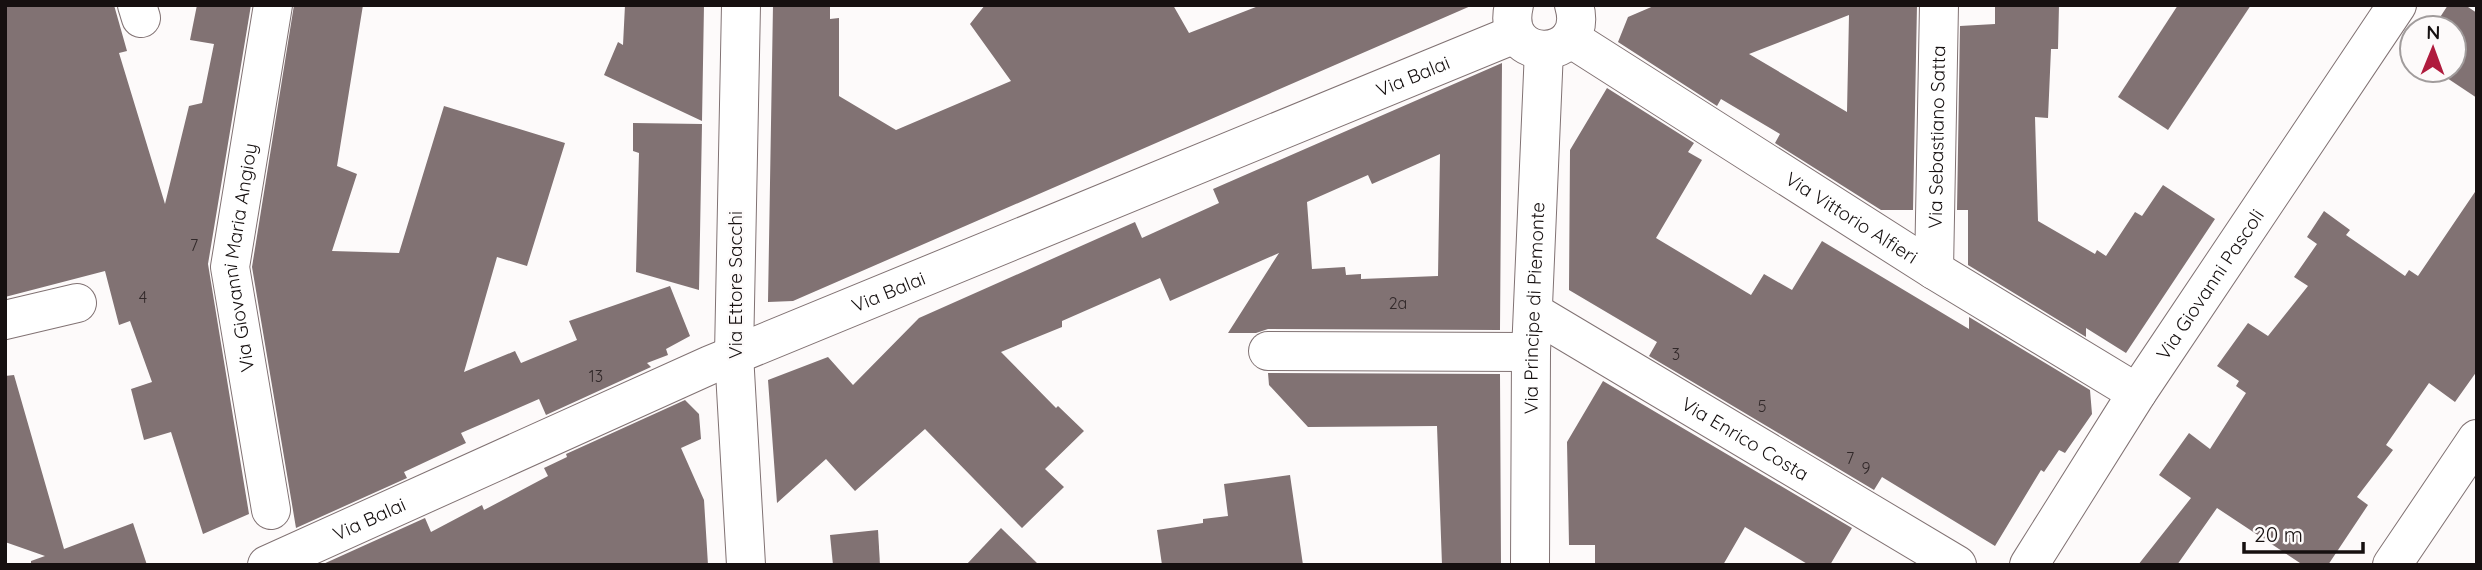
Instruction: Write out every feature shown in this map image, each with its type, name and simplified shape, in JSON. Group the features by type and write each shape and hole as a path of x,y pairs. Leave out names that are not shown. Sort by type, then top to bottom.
{"street":[{"name":"Via Giovanni Maria Angioy","path":"271,510 230,267 273,5"},
{"name":"Via Ettore Sacchi","path":"741,5 734,354 746,565"},
{"name":"Via Sebastiano Satta","path":"1934,270 1939,5"},
{"name":"Via Giovanni Pascoli","path":"2029,565 2137,393 2397,5"},
{"name":"Via Balai","path":"282,562 734,354 1544,17"},
{"name":"Via Vittorio Alfieri","path":"1544,17 1934,270 2137,393"},
{"name":"Via Principe di Piemonte","path":"1530,565 1531,352 1544,17"},
{"path":"5,320 77,303"},
{"name":"Via Enrico Costa","path":"1533,312 1957,565"},
{"path":"1268,351 1531,352"},
{"path":"2392,565 2477,439"}],"building":[{"path":"5,5 114,5 127,51 119,53 165,204 189,106 202,103 214,44 190,40 197,5 251,5 208,264 249,514 203,534 171,432 144,440 131,389 152,382 130,321 119,325 105,271 5,297"},
{"path":"294,5 363,5 337,166 357,174 332,251 399,253 444,106 565,143 527,266 497,257 464,372 515,351 521,363 577,340 569,321 670,286 690,336 666,349 668,355 647,363 651,367 546,415 539,399 461,433 466,443 404,472 407,478 296,528 252,267"},
{"path":"625,5 704,5 702,121 604,75 618,42 623,45"},
{"path":"773,5 830,5 830,19 839,18 839,96 896,130 1011,81 970,24 985,5 1173,5 1189,33 1261,5 1473,5 793,301 768,302"},
{"path":"1656,5 1917,5 1913,210 1881,210 1775,143 1780,134 1721,99 1717,106 1618,42 1628,17","holes":["1849,15 1847,112 1749,54"]},
{"path":"1995,5 2059,5 2058,49 2051,49 2048,118 2035,117 2038,221 2095,254 2097,250 2106,256 2135,212 2142,216 2163,185 2215,219 2126,353 2086,328 2086,337 1968,265 1968,210 1957,210 1960,26 1995,24"},
{"path":"2178,5 2251,5 2168,130 2118,97"},
{"path":"2448,5 2465,5 2477,13 2477,98 2456,84 2468,84 2468,14 2442,14"},
{"path":"1502,63 1500,330 1268,329 1256,333 1228,333 1279,253 1170,301 1160,278 1062,321 1062,327 1001,352 1056,408 1058,406 1084,431 1045,469 1064,487 1022,528 925,429 855,491 826,459 777,503 768,380 828,357 853,385 919,318 1135,222 1142,238 1219,203 1213,189","holes":["1440,154 1438,276 1361,279 1361,274 1346,275 1345,267 1312,269 1307,202 1368,175 1372,184"]},
{"path":"1607,88 1694,143 1688,152 1702,160 1656,238 1751,295 1764,274 1792,290 1822,241 1969,329 1969,317 2090,390 2092,414 2065,453 2059,450 2044,472 2041,470 1995,546 1882,477 1874,490 1649,356 1657,342 1569,290 1570,150"},
{"path":"633,123 702,124 699,290 636,272 639,153 633,151"},
{"path":"2477,189 2477,371 2455,402 2429,383 2386,445 2393,450 2357,497 2368,505 2328,565 2303,565 2217,508 2177,565 2138,565 2191,498 2159,475 2189,433 2210,449 2246,393 2236,386 2239,381 2217,366 2248,323 2268,336 2308,286 2294,277 2317,244 2307,237 2324,211 2350,230 2346,235 2405,276 2409,270 2418,276"},
{"path":"1268,373 1500,374 1501,565 1442,565 1437,426 1308,427 1269,385"},
{"path":"14,375 64,549 133,523 147,565 31,565 31,561 45,556 5,542 5,376"},
{"path":"1603,381 1852,528 1830,565 1809,565 1745,527 1723,565 1595,565 1595,545 1569,545 1567,442"},
{"path":"685,400 699,414 701,439 681,448 704,500 708,565 321,565 425,518 431,532 482,505 484,510 548,476 544,468 567,457 566,454"},
{"path":"1290,475 1303,565 1162,565 1157,530 1228,516 1224,484"},
{"path":"1001,528 1039,565 966,565"},
{"path":"878,530 880,565 833,565 830,535"}]}
